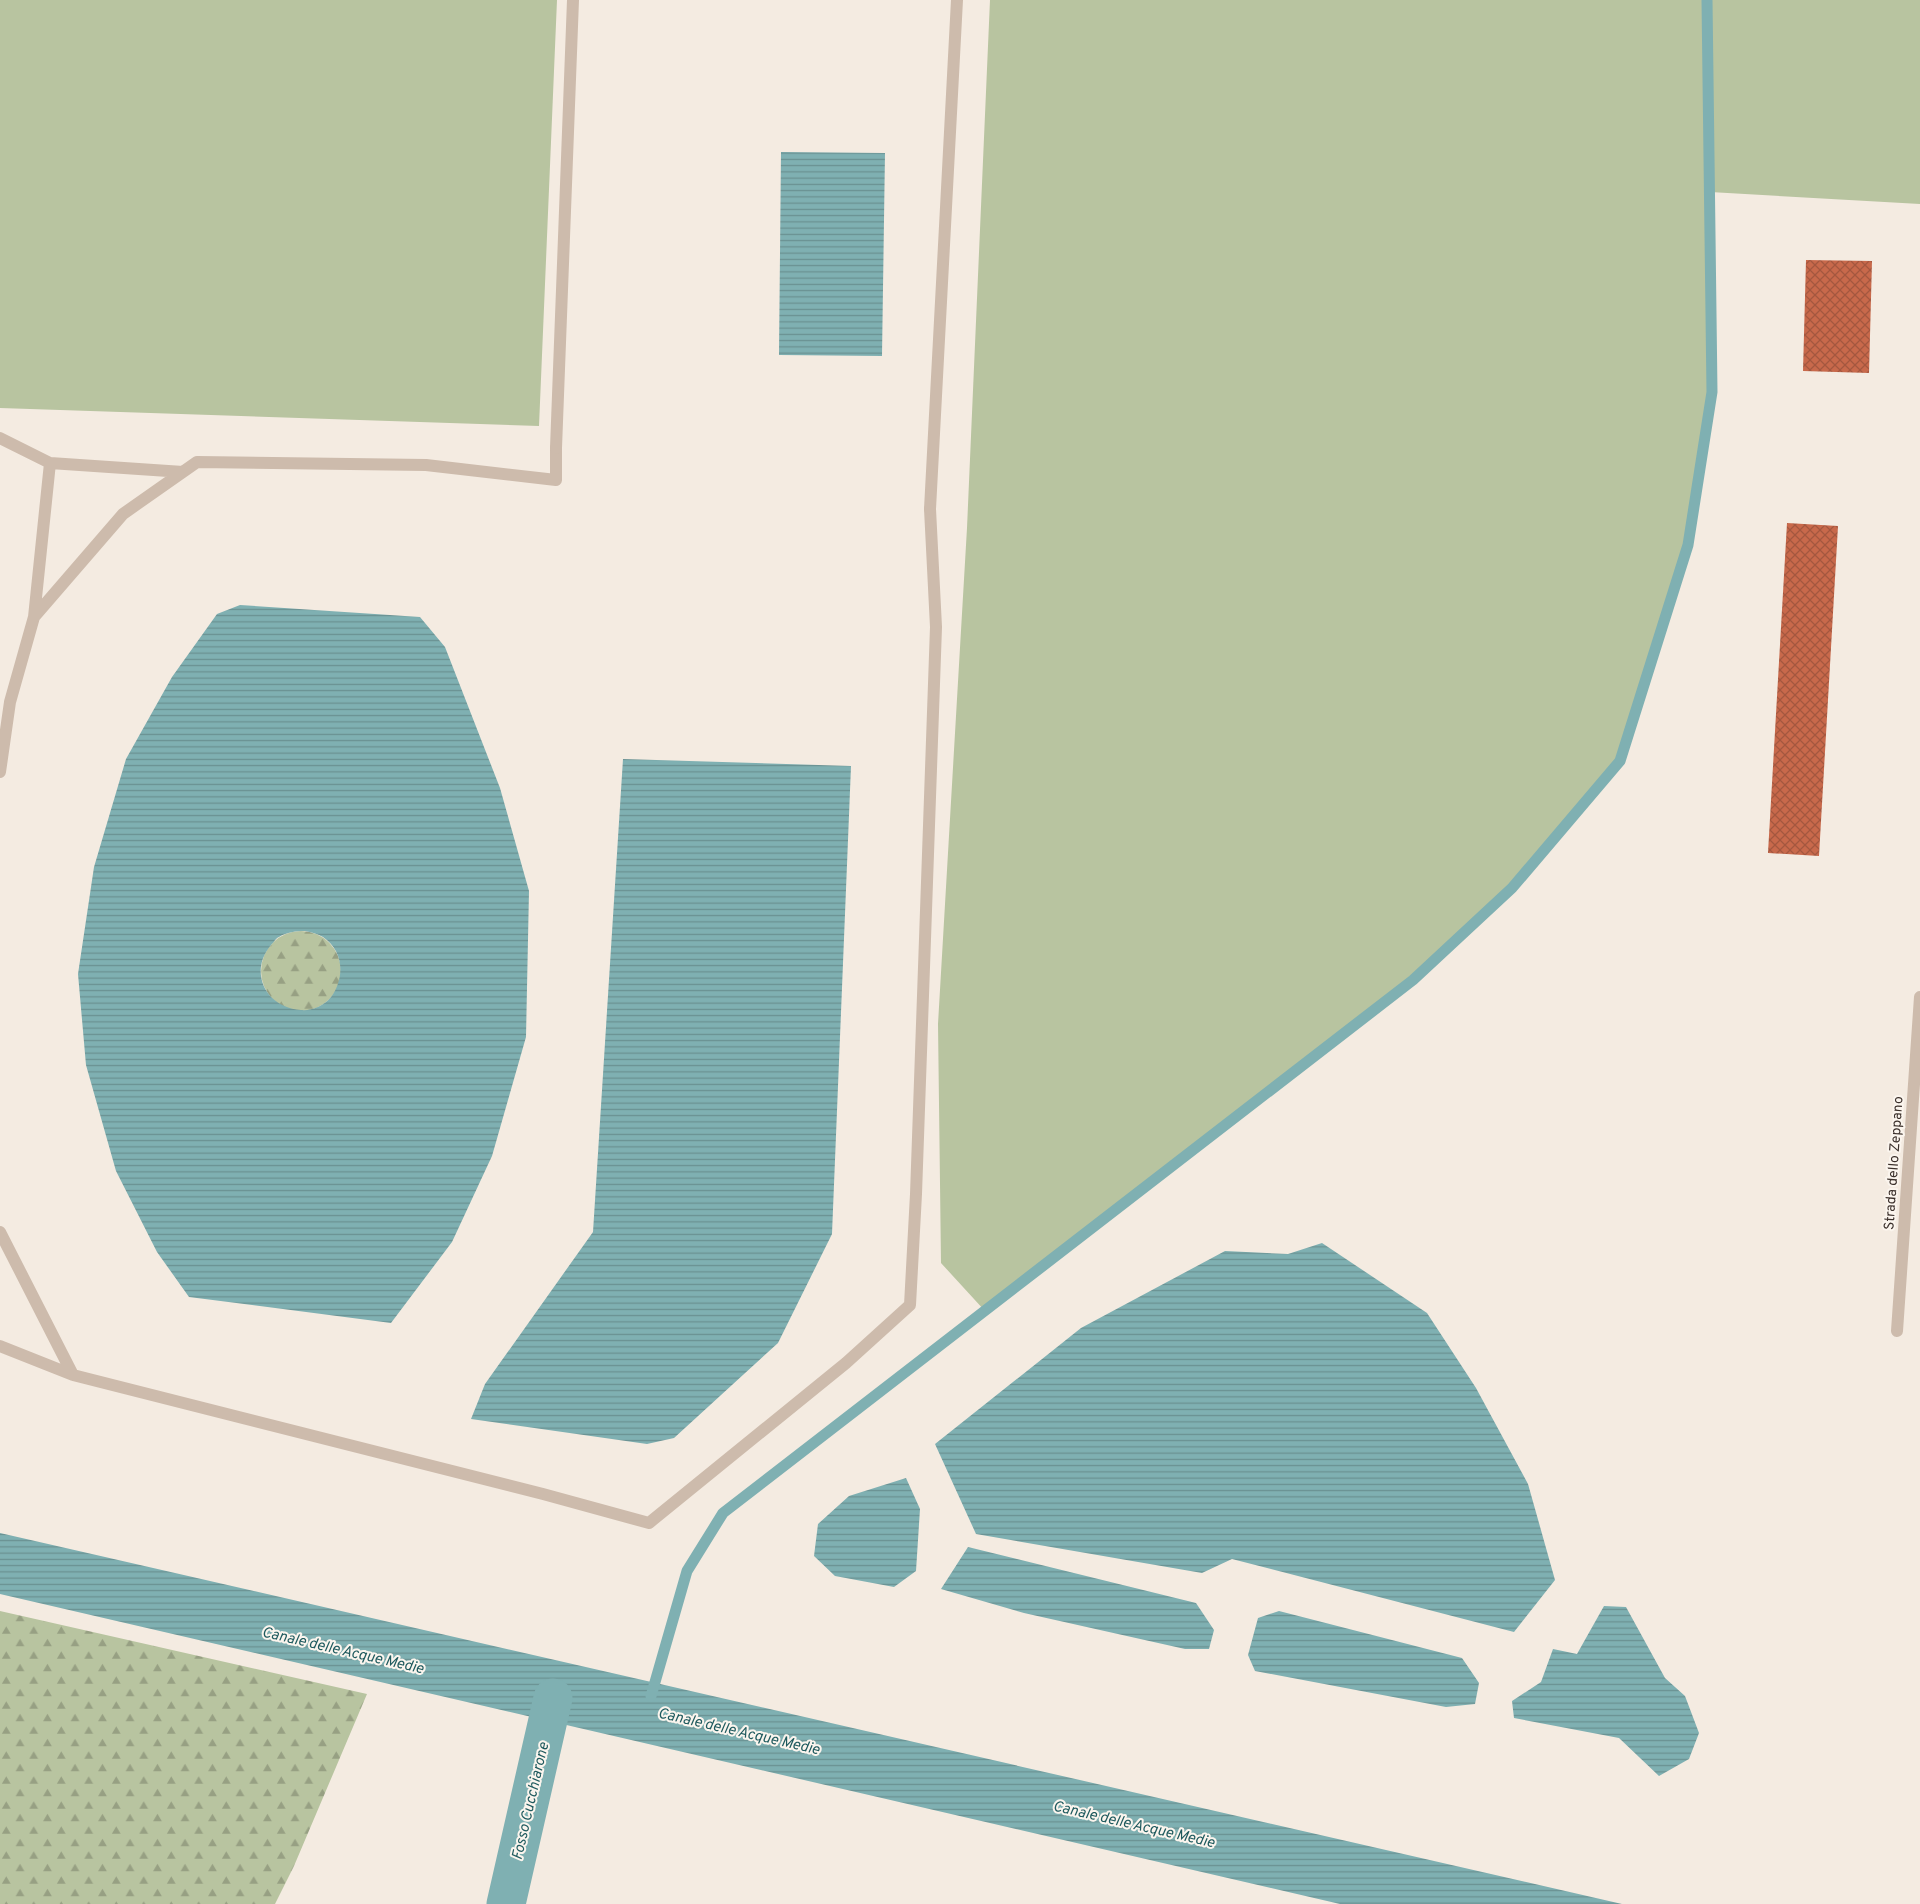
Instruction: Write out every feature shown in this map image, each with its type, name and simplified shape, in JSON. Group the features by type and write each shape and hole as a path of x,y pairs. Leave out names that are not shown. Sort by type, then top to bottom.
{"street":[{"path":"34,618 123,514 197,462 416,465 556,480 573,0"},
{"path":"0,1346 73,1375 543,1494 649,1523 846,1363 910,1305 916,1194 936,627 930,509 957,0"},
{"path":"0,438 50,463 183,472"},
{"path":"0,772 10,702 34,618 50,463"},
{"name":"Strada dello Zeppano","path":"1897,1331 1920,997"},
{"path":"0,1232 73,1375"}],"green space":[{"path":"0,0 557,0 539,426 0,408"},
{"path":"990,0 1920,0 1920,204 1710,192 1712,392 1688,545 1620,761 1512,888 1413,980 985,1311 941,1263 938,1024 967,528"},
{"path":"301,931 316,934 329,943 338,956 341,971 338,986 329,999 316,1008 301,1011 286,1008 273,999 264,986 261,971 264,956 273,943 286,934"},
{"path":"0,1611 367,1694 294,1866 275,1904 0,1904"}],"water":[{"path":"781,152 885,153 882,356 779,355"},
{"path":"240,605 420,617 445,647 500,788 529,891 526,1037 492,1156 452,1242 391,1323 189,1297 157,1252 116,1171 86,1065 78,974 94,867 126,759 172,677 217,614","holes":["307,931 321,936 330,943 338,957 340,973 336,990 325,1003 309,1010 301,1010 289,1008 278,1003 270,996 264,987 261,977 261,966 264,955 277,938 292,932"]},
{"path":"623,759 851,766 832,1234 778,1343 674,1438 647,1444 471,1419 485,1384 593,1232"},
{"path":"1322,1243 1427,1313 1476,1388 1528,1484 1555,1580 1514,1632 1232,1559 1202,1573 976,1534 935,1444 1081,1328 1225,1251 1288,1254"},
{"path":"906,1478 920,1509 916,1571 894,1587 835,1576 814,1556 818,1524 849,1496"},
{"name":"Canale delle Acque Medie","path":"0,1533 1622,1904 1340,1904 0,1594"},
{"path":"968,1547 1196,1603 1214,1630 1209,1649 1185,1649 1024,1613 941,1589"},
{"path":"1604,1606 1626,1607 1665,1678 1685,1696 1699,1733 1689,1759 1659,1776 1619,1738 1514,1718 1512,1701 1541,1682 1553,1649 1577,1654"},
{"path":"1279,1611 1462,1658 1479,1683 1475,1704 1446,1707 1255,1671 1248,1655 1258,1618"}],"building":[{"path":"1806,260 1872,261 1869,373 1803,371"},
{"path":"1787,523 1838,526 1819,856 1768,853"}],"waterway":[{"path":"651,1696 687,1571 723,1513 1413,980 1512,888 1620,761 1688,545 1712,392 1707,0"},
{"name":"Fosso Cucchiarone","path":"506,1904 553,1698"}]}
